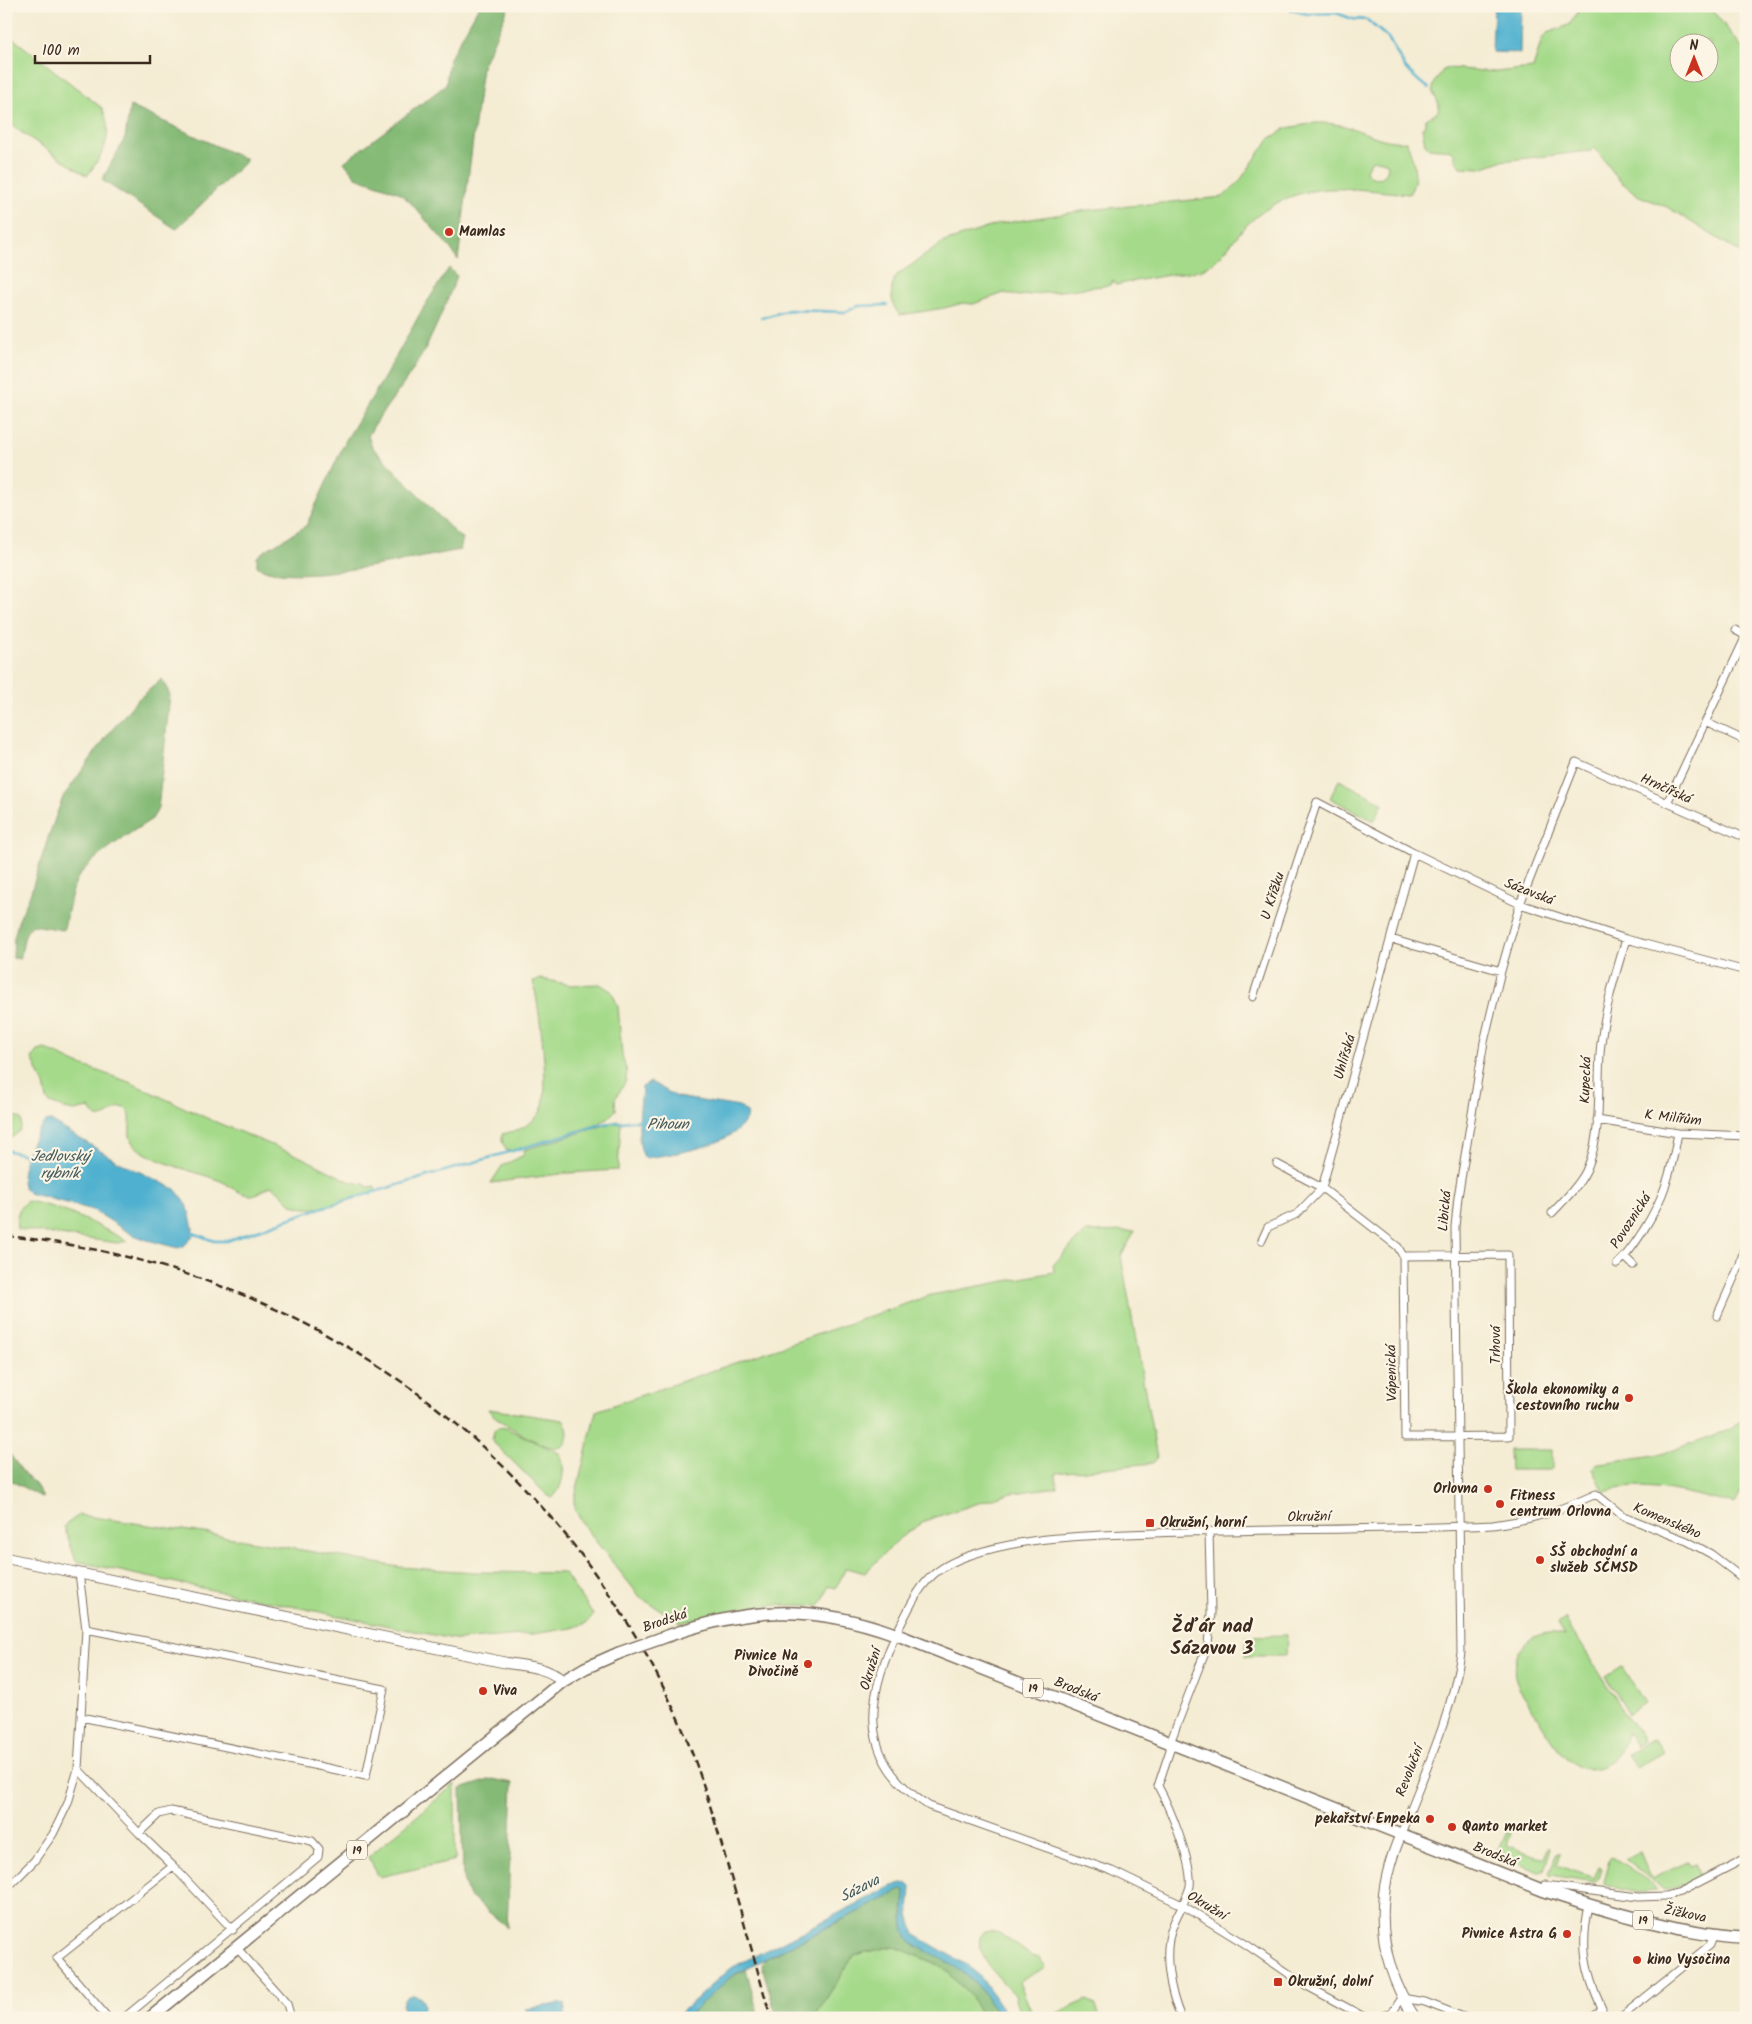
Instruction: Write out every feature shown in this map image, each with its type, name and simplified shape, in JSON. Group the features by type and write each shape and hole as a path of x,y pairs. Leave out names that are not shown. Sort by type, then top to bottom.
{"main road":[{"name":"Brodská","path":"563,1681 585,1668 619,1653 720,1619 777,1612 841,1617 896,1634 1542,1890"},
{"name":"19","path":"150,2018 563,1681"},
{"name":"Žižkova","path":"1542,1890 1589,1906 1649,1922 1713,1935 1746,1937"}],"street":[{"path":"1667,803 1746,636 1735,630"},
{"path":"1705,722 1746,741"},
{"name":"Hrnčířská","path":"1576,762 1746,838"},
{"name":"Libická","path":"1459,1527 1455,1227 1458,1197 1484,1042 1501,971 1520,904 1576,762"},
{"name":"Sázavská","path":"1316,802 1414,853 1520,904 1626,939 1746,971"},
{"name":"U Křížku","path":"1253,997 1316,802"},
{"name":"Uhlířská","path":"1262,1240 1268,1227 1297,1214 1322,1188 1414,853"},
{"name":"Kupecká","path":"1552,1213 1572,1193 1585,1173 1593,1153 1597,1120 1601,1041 1611,990 1626,939"},
{"path":"1391,940 1501,971"},
{"name":"K Milířům","path":"1597,1120 1678,1133 1746,1136"},
{"name":"Povoznická","path":"1616,1264 1625,1257 1658,1206 1671,1173 1678,1133"},
{"path":"1278,1164 1322,1188 1398,1247 1403,1256 1456,1256"},
{"path":"1717,1316 1740,1264 1746,1241"},
{"name":"Trhová","path":"1456,1256 1508,1255 1509,1436 1458,1437"},
{"name":"Vápenická","path":"1403,1256 1406,1437 1458,1437"},
{"path":"1625,1257 1633,1265"},
{"name":"Komenského","path":"1459,1527 1520,1521 1546,1515 1596,1494 1623,1516 1687,1541 1711,1554 1724,1563 1746,1584"},
{"name":"Okružní","path":"1366,2018 1307,1986 1247,1945 1182,1905 1112,1871 929,1806 904,1788 883,1759 874,1720 875,1691 896,1634 910,1605 926,1580 958,1560 1002,1547 1076,1538 1209,1532 1459,1527"},
{"name":"Revoluční","path":"1415,2018 1402,1998 1390,1969 1383,1930 1385,1883 1401,1834 1448,1712 1457,1682 1461,1653 1459,1527"},
{"path":"1181,2018 1176,2006 1170,1976 1169,1947 1172,1927 1190,1886 1189,1863 1158,1786 1170,1750 1170,1743 1208,1644 1211,1613 1209,1532"},
{"path":"6,1558 540,1668 555,1674 563,1681"},
{"path":"6,1888 34,1861 53,1834 68,1803 78,1769 86,1629 79,1573"},
{"path":"81,1717 366,1776 384,1689 86,1629"},
{"path":"78,1769 233,1930"},
{"path":"124,2018 233,1930 318,1857 319,1849 312,1840 171,1811 159,1814 139,1833"},
{"path":"1542,1890 1545,1885 1598,1890 1638,1897 1666,1896 1680,1892 1746,1858"},
{"path":"108,2018 58,1958 173,1866"},
{"path":"1589,1906 1584,1937 1585,1960 1595,1994 1602,2009 1594,2017 1590,2018"},
{"path":"1620,2018 1710,1945 1713,1935"},
{"path":"237,1948 288,2004 291,2018"},
{"path":"1376,2018 1392,2013 1402,1998 1425,2002 1466,2018"}],"green space":[{"path":"479,6 509,6 482,67 458,260 451,249 410,202 398,192 356,177 344,162 446,85 449,60"},
{"path":"1582,6 1709,6 1746,52 1746,256 1667,207 1639,196 1620,181 1594,147 1590,151 1501,161 1481,168 1461,167 1455,160 1455,154 1452,152 1429,148 1425,144 1422,128 1425,120 1434,115 1438,110 1439,104 1434,95 1433,88 1443,70 1449,68 1495,72 1533,68 1542,39 1547,33 1569,25"},
{"path":"6,33 102,108 106,118 107,136 98,160 87,176 6,122"},
{"path":"130,106 247,160 176,229 102,180 125,138"},
{"path":"1315,123 1332,124 1352,128 1378,138 1406,141 1415,174 1409,194 1326,189 1306,192 1288,198 1269,208 1250,222 1219,258 1197,271 1116,285 1113,280 1110,285 1019,296 1004,293 973,304 963,303 900,315 894,306 892,290 894,279 897,275 944,242 999,224 1088,210 1223,197 1239,182 1269,139 1287,128","holes":["1371,161 1386,162 1388,167 1386,174 1383,176 1375,178 1367,173 1366,170"]},
{"path":"449,268 457,276 430,340 417,364 368,436 372,447 458,536 463,538 460,550 386,564 324,572 295,574 272,572 257,566 257,557 264,551 306,526 346,440 384,378 422,310"},
{"path":"162,679 170,695 158,809 152,819 110,847 81,873 70,899 63,930 33,925 25,936 20,959 13,958 14,938 18,922 31,892 63,797 107,736 136,701"},
{"path":"1339,780 1383,803 1374,821 1330,798"},
{"path":"542,979 571,985 600,984 611,991 618,1006 622,1055 627,1072 626,1081 615,1099 616,1110 608,1118 596,1125 511,1151 506,1150 502,1141 502,1134 529,1124 538,1116 544,1101 543,1048 533,981"},
{"path":"45,1049 78,1064 129,1082 211,1120 303,1158 351,1182 365,1184 367,1187 375,1186 375,1191 333,1205 310,1208 300,1207 289,1202 271,1186 261,1192 250,1195 213,1178 161,1161 139,1149 132,1142 130,1138 130,1115 123,1107 106,1116 96,1117 89,1108 74,1111 50,1103 32,1058 38,1051"},
{"path":"6,1112 21,1119 22,1123 18,1132 6,1140"},
{"path":"618,1121 621,1122 618,1170 567,1173 491,1183 502,1166 524,1155 524,1150"},
{"path":"27,1201 53,1207 91,1222 127,1241 117,1243 17,1229 18,1214 21,1207"},
{"path":"1135,1231 1121,1256 1157,1458 1153,1463 1056,1473 1057,1487 1006,1494 927,1520 901,1537 865,1573 846,1568 836,1588 828,1586 819,1606 782,1605 750,1607 717,1613 682,1623 641,1598 586,1529 575,1510 574,1501 596,1411 931,1295 1054,1272 1053,1265 1085,1232"},
{"path":"488,1409 563,1420 568,1431 566,1442 556,1448 541,1444 509,1427"},
{"path":"1746,1416 1746,1483 1735,1504 1653,1488 1620,1488 1604,1492 1593,1468 1596,1464 1600,1463 1662,1454 1731,1429"},
{"path":"498,1427 506,1428 559,1453 563,1464 563,1477 559,1489 552,1498 492,1441 494,1431"},
{"path":"6,1449 25,1475 36,1485 43,1498 6,1478"},
{"path":"1509,1450 1552,1450 1552,1470 1510,1470"},
{"path":"79,1515 210,1534 399,1567 474,1572 564,1573 593,1616 587,1623 572,1628 533,1634 458,1640 76,1561 64,1526"},
{"path":"1565,1619 1643,1741 1636,1746 1627,1732 1625,1742 1618,1755 1607,1764 1596,1768 1586,1769 1577,1766 1562,1754 1519,1688 1515,1676 1515,1665 1523,1646 1541,1634 1565,1635 1558,1624"},
{"path":"1287,1635 1286,1656 1245,1656 1247,1636"},
{"path":"1622,1667 1645,1703 1629,1713 1606,1677"},
{"path":"1654,1738 1663,1752 1637,1767 1628,1753"},
{"path":"492,1779 513,1783 507,1927 468,1895 463,1878 461,1789"},
{"path":"455,1784 455,1860 379,1877 368,1857"},
{"path":"1507,1832 1511,1833 1507,1845 1544,1859 1549,1847 1551,1849 1544,1871 1539,1872 1500,1857 1497,1851"},
{"path":"1640,1852 1651,1878 1689,1861 1691,1865 1695,1863 1699,1875 1689,1882 1664,1890 1626,1860"},
{"path":"1558,1853 1561,1853 1557,1865 1594,1878 1599,1866 1602,1868 1599,1878 1594,1882 1550,1875 1549,1873"},
{"path":"1611,1856 1648,1881 1657,1890 1636,1892 1605,1884 1604,1881"},
{"path":"903,1889 905,1890 903,1910 905,1931 911,1943 951,1964 962,1972 982,1991 998,2018 982,2018 970,1996 943,1967 894,1946 854,1955 814,2018 777,2018 762,1966 764,1960"},
{"path":"984,1932 999,1933 1032,1956 1039,1958 1046,1967 1019,1982 1034,2018 1023,2018 1016,1999 1017,1997 998,1977 982,1953 980,1937"},
{"path":"894,1946 943,1967 970,1996 982,2018 814,2018 854,1955"},
{"path":"746,1969 759,2018 685,2018 726,1980"},
{"path":"1087,2000 1096,2005 1100,2018 1047,2018"}],"water":[{"path":"1494,6 1521,6 1520,53 1492,52"},
{"name":"Pihoun","path":"651,1082 677,1097 740,1107 748,1114 742,1125 732,1134 719,1141 688,1151 645,1158 639,1134 642,1087"},
{"name":"Jedlovský rybník","path":"51,1121 117,1161 175,1189 187,1204 193,1228 192,1237 184,1246 178,1248 147,1240 131,1234 93,1210 29,1193 24,1188 22,1181 24,1163 36,1134 46,1122"},
{"path":"902,1883 908,1884 911,1887 909,1914 915,1935 965,1964 980,1976 1003,2010 1006,2018 998,2018 982,1991 962,1972 951,1964 911,1943 907,1937 904,1925 905,1890 903,1889 733,1975 685,2018 675,2018 729,1969 892,1886"},
{"path":"413,1995 421,1998 424,2006 421,2014 413,2017 405,2014 402,2006 405,1998"},
{"path":"564,2003 566,2018 527,2018 526,2009"}],"waterway":[{"path":"1289,6 1291,10 1307,14 1336,13 1353,19 1367,20 1388,38 1406,69 1429,88"},
{"path":"761,318 789,310 846,312 858,306 887,305"},
{"path":"191,1232 214,1241 227,1241 314,1210 603,1124 640,1120"},
{"path":"6,1150 29,1156"}],"railway":[{"path":"6,1236 116,1254 220,1286 319,1331 410,1388 492,1456 566,1535 629,1624 680,1723 709,1801 771,2018"}],"place":[{"name":"Mamlas","path":"449,232"},
{"name":"Škola ekonomiky a cestovního ruchu","path":"1629,1398"},
{"name":"Orlovna","path":"1488,1489"},
{"name":"Fitness centrum Orlovna","path":"1500,1504"},
{"name":"Okružní, horní","path":"1150,1523"},
{"name":"SŠ obchodní a služeb SČMSD","path":"1540,1560"},
{"name":"Pivnice Na Divočině","path":"808,1664"},
{"name":"Viva","path":"483,1691"},
{"name":"pekařství Enpeka","path":"1430,1819"},
{"name":"Qanto market","path":"1452,1827"},
{"name":"Pivnice Astra G","path":"1567,1934"},
{"name":"kino Vysočina","path":"1637,1960"},
{"name":"Okružní, dolní","path":"1278,1982"}],"district":[{"name":"Žďár nad Sázavou 3","path":"1212,1638"}],"water label":[{"name":"Sázava","path":"860,1889"}]}
